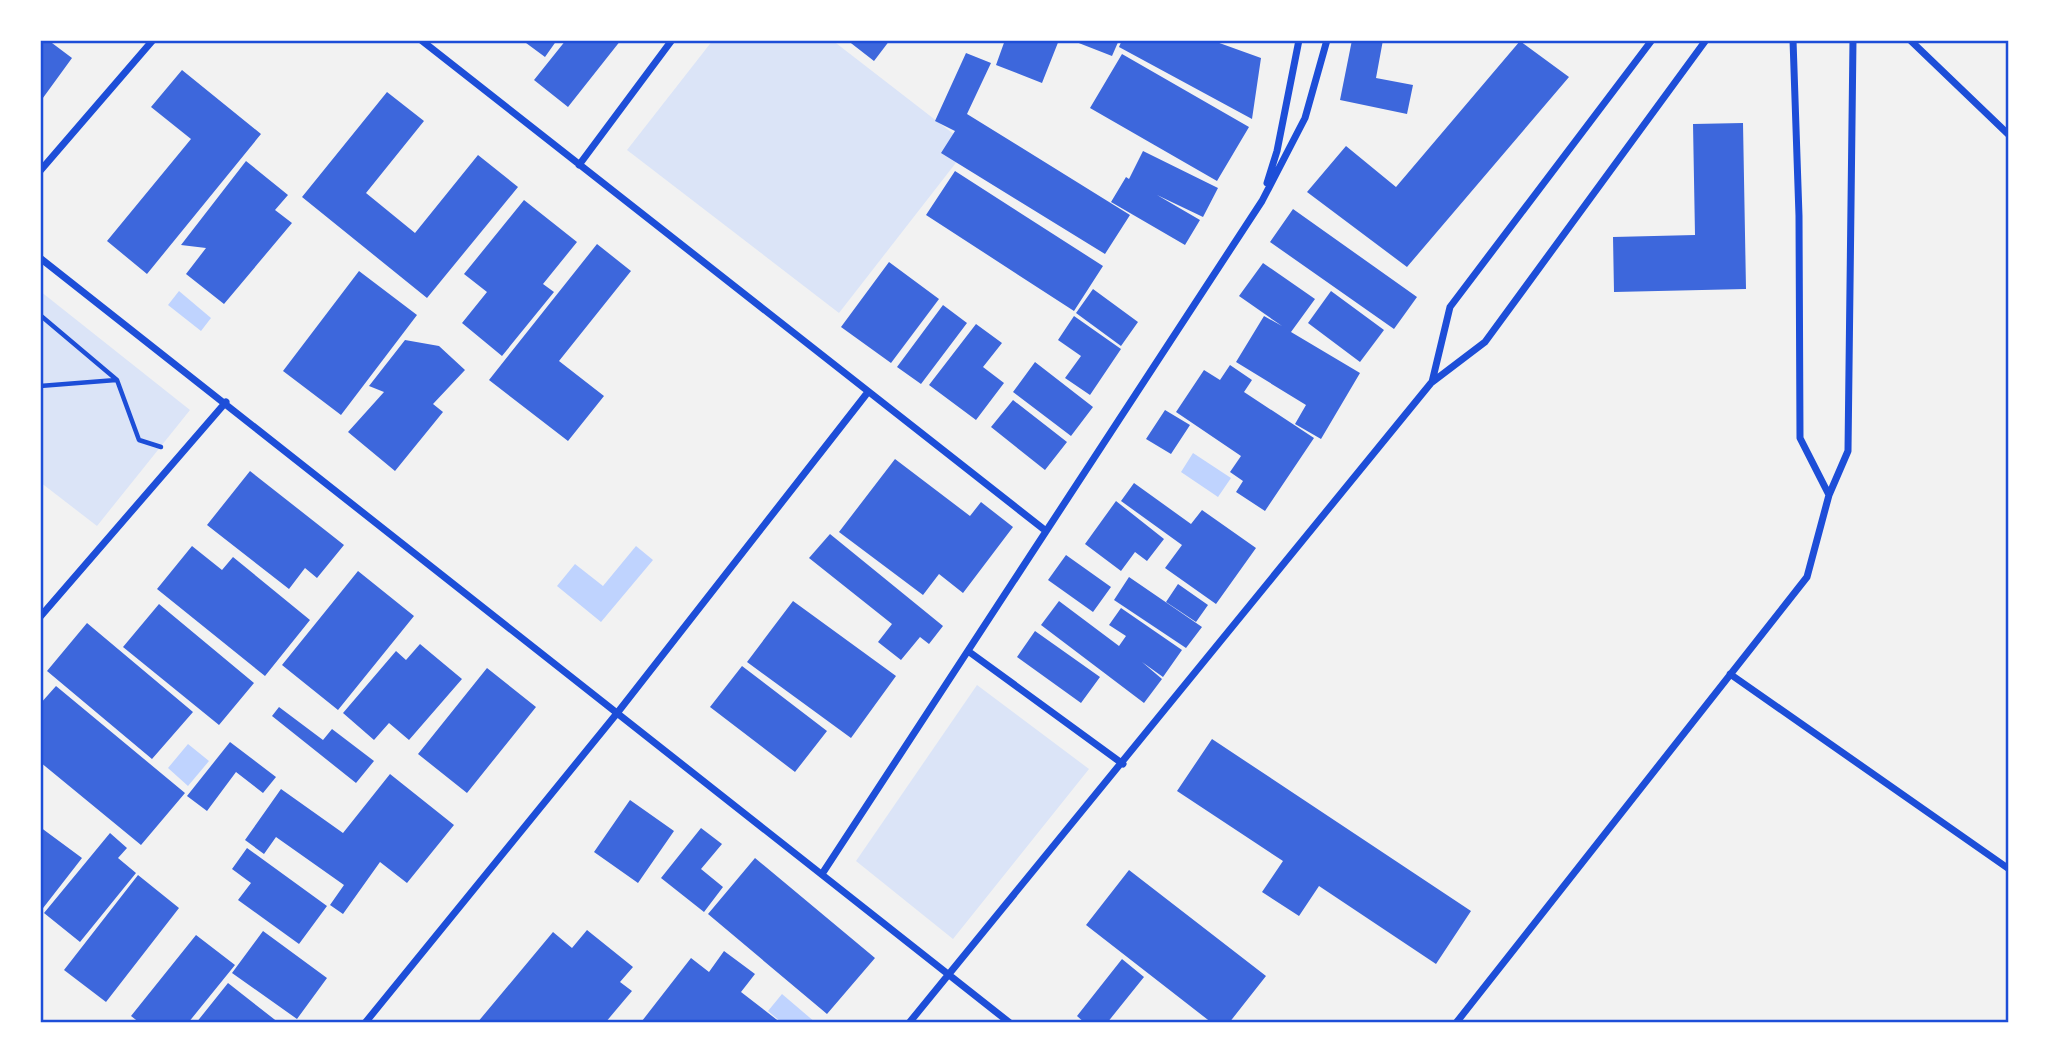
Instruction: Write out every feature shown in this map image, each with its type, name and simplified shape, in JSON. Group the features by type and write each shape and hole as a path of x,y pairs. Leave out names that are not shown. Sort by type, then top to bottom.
{"street":[{"path":"40,171 153,40"},
{"path":"421,40 1046,531"},
{"path":"579,165 672,40"},
{"path":"1262,201 1277,151 1299,40"},
{"path":"822,874 1262,201 1305,118 1327,40"},
{"path":"1431,383 1450,307 1651,40"},
{"path":"909,1023 1123,764 1431,383 1485,342 1706,40"},
{"path":"1793,40 1799,216 1800,438 1829,495"},
{"path":"1456,1023 1807,577 1829,495 1848,451 1853,40"},
{"path":"1910,40 2009,135"},
{"path":"40,258 226,402 1010,1023"},
{"path":"365,1023 618,712 868,392"},
{"path":"40,617 226,402"},
{"path":"968,651 1123,764"},
{"path":"1730,674 2009,869"}],"path":[{"path":"40,315 117,380 139,440 182,453"},
{"path":"40,386 117,380"}],"shaded area":[{"path":"713,40 832,40 969,146 839,313 627,150"},
{"path":"40,291 190,410 97,526 40,482"},
{"path":"977,685 1089,769 953,939 856,861"}],"water":[{"path":"179,291 211,318 201,331 168,305"},
{"path":"1193,453 1231,478 1218,497 1181,472"},
{"path":"636,546 653,560 601,622 557,586 575,564 603,586"},
{"path":"188,744 209,761 188,786 168,768"},
{"path":"782,994 816,1023 782,1023 768,1011"}],"building":[{"path":"40,40 48,40 72,58 40,102"},
{"path":"522,40 557,40 545,57"},
{"path":"566,40 621,40 568,107 534,80"},
{"path":"847,40 890,40 874,61"},
{"path":"1005,40 1059,40 1042,83 996,65"},
{"path":"1071,40 1119,40 1112,56"},
{"path":"1122,40 1211,40 1261,58 1252,119 1119,47"},
{"path":"1352,40 1383,40 1376,78 1413,85 1407,114 1340,100"},
{"path":"1520,41 1569,77 1407,267 1307,192 1346,146 1396,187"},
{"path":"966,53 991,63 967,114 1130,215 1105,254 941,153 955,131 935,121"},
{"path":"1122,54 1249,127 1217,181 1090,108"},
{"path":"182,70 261,134 147,274 107,241 191,139 151,107"},
{"path":"387,92 424,121 366,193 415,233 478,155 518,187 427,298 302,197"},
{"path":"1743,123 1746,289 1614,292 1613,237 1695,235 1693,124"},
{"path":"1143,151 1218,188 1203,217 1157,195 1200,220 1185,245 1111,202 1126,177 1129,179"},
{"path":"246,161 288,195 275,210 292,223 224,304 186,274 206,248 181,245"},
{"path":"955,171 1103,266 1074,311 926,215"},
{"path":"524,200 577,242 543,284 554,292 502,356 462,323 487,292 464,274"},
{"path":"1293,209 1417,297 1394,329 1270,242"},
{"path":"597,244 631,271 559,361 604,396 568,441 489,380"},
{"path":"889,262 939,299 891,363 841,327"},
{"path":"1263,263 1315,299 1291,332 1360,373 1321,439 1295,424 1306,405 1236,362 1264,316 1282,326 1239,296"},
{"path":"359,271 417,315 341,415 283,371"},
{"path":"1093,289 1138,322 1121,346 1076,313"},
{"path":"1331,291 1384,330 1360,362 1308,323"},
{"path":"943,305 967,323 921,384 897,367"},
{"path":"1074,316 1121,349 1090,395 1065,378 1081,356 1058,340"},
{"path":"976,324 1002,343 983,367 1004,383 976,420 929,385"},
{"path":"405,340 439,346 465,370 433,404 443,412 395,471 348,432 384,392 369,386"},
{"path":"1035,362 1093,407 1071,436 1013,392"},
{"path":"1230,365 1252,380 1244,392 1314,438 1265,511 1236,492 1243,481 1230,472 1241,456 1176,412 1204,370 1220,380"},
{"path":"1013,400 1067,442 1045,470 991,427"},
{"path":"1165,410 1190,425 1171,454 1146,439"},
{"path":"895,459 970,516 981,502 1013,527 963,593 939,574 923,595 839,532"},
{"path":"250,471 344,545 317,578 305,568 289,589 207,525"},
{"path":"1134,483 1191,524 1202,510 1256,548 1216,604 1165,568 1182,545 1121,501"},
{"path":"1116,501 1164,539 1147,561 1135,552 1121,571 1085,544"},
{"path":"830,534 943,626 929,644 920,637 901,660 878,642 892,624 809,558"},
{"path":"192,546 222,570 233,557 310,620 265,676 157,589"},
{"path":"1066,555 1111,587 1093,612 1048,580"},
{"path":"358,571 414,616 338,710 282,665"},
{"path":"1129,577 1202,627 1186,648 1114,600"},
{"path":"1178,584 1208,605 1196,622 1166,602"},
{"path":"793,601 896,676 851,738 747,662"},
{"path":"1059,601 1119,646 1126,636 1109,625 1121,608 1182,650 1163,677 1142,662 1162,679 1144,703 1041,625"},
{"path":"159,604 254,683 219,725 123,647"},
{"path":"87,623 193,712 152,759 47,671"},
{"path":"1035,631 1100,677 1081,703 1017,657"},
{"path":"420,644 462,679 409,740 389,723 374,740 343,713 396,651 406,660"},
{"path":"742,666 827,731 795,772 710,707"},
{"path":"487,668 536,707 467,793 418,754"},
{"path":"56,686 185,793 141,845 40,762 40,704"},
{"path":"279,707 323,740 332,729 374,761 356,783 272,716"},
{"path":"1212,739 1471,911 1436,964 1319,886 1299,916 1262,892 1283,861 1177,791"},
{"path":"230,742 276,777 263,793 236,772 207,811 187,796"},
{"path":"390,774 454,825 407,883 380,862 343,914 330,905 344,885 276,837 264,854 245,840 281,789 343,833"},
{"path":"630,800 674,831 638,883 594,852"},
{"path":"40,827 82,858 40,912"},
{"path":"701,828 722,844 701,869 723,887 704,912 661,878"},
{"path":"110,833 127,848 118,858 136,873 80,942 44,913"},
{"path":"247,848 327,906 299,944 238,900 251,883 232,869"},
{"path":"755,858 875,958 827,1014 708,914"},
{"path":"1129,870 1266,976 1229,1023 1212,1023 1086,925"},
{"path":"138,875 179,908 106,1002 64,970"},
{"path":"587,930 633,967 620,982 632,991 605,1023 477,1023 553,932 572,948"},
{"path":"263,931 327,978 297,1019 232,973"},
{"path":"196,935 235,965 188,1023 140,1023 131,1016"},
{"path":"724,951 755,974 741,992 781,1023 642,1021 691,958 709,972"},
{"path":"1122,959 1144,977 1107,1023 1085,1023 1077,1016"},
{"path":"228,983 279,1023 196,1023"}]}
